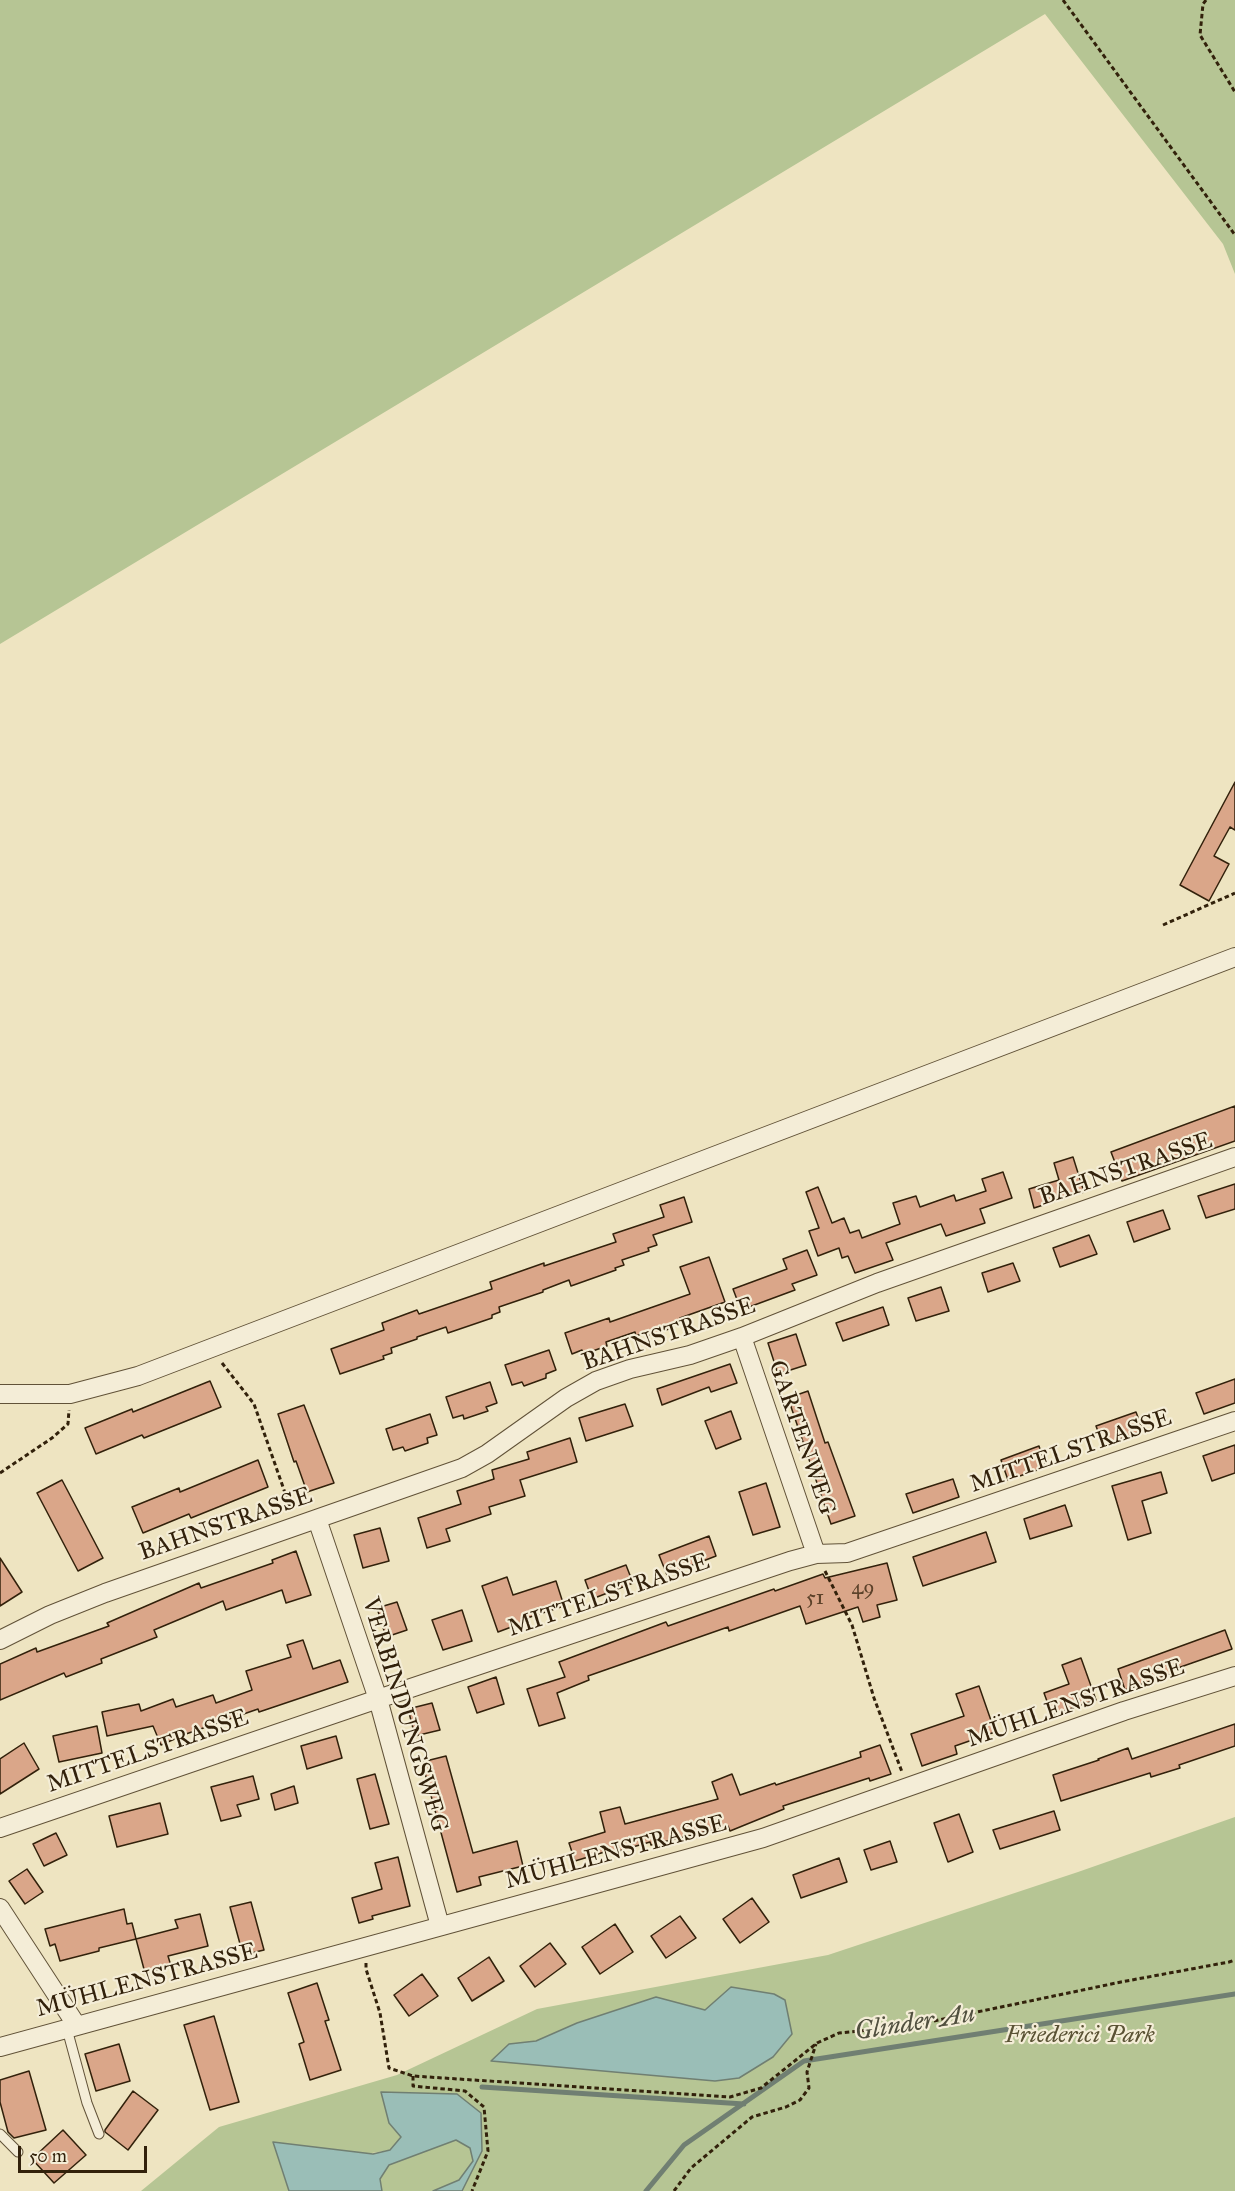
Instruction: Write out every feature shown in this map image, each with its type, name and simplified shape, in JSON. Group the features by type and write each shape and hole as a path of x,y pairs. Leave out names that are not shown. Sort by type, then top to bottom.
{"street":[{"path":"0,1394 70,1394 138,1376 1235,957"},
{"name":"BAHNSTRASSE","path":"0,1640 50,1615 105,1593 462,1468 487,1454 566,1398 596,1381 630,1369 690,1355 742,1337 877,1283 1235,1157"},
{"name":"GARTENWEG","path":"742,1337 816,1554"},
{"name":"MITTELSTRASSE","path":"0,1828 378,1699 816,1554 848,1553 1235,1421"},
{"name":"VERBINDUNGSWEG","path":"316,1519 378,1699 440,1926"},
{"name":"MÜHLENSTRASSE","path":"0,2047 764,1838 1124,1711 1235,1676"},
{"path":"0,1908 72,2027"}],"lane":[{"path":"72,2027 87,2103 99,2134"},
{"path":"0,2134 18,2152"}],"path":[{"path":"1063,0 1235,236"},
{"path":"1206,0 1203,4 1200,35 1235,92"},
{"path":"1163,925 1235,893"},
{"path":"210,1349 254,1404 296,1526"},
{"path":"0,1473 52,1438 68,1424"},
{"path":"816,1554 852,1625 874,1698 903,1776 905,1788"},
{"path":"366,1946 366,1969 380,2013 389,2068 413,2076 730,2097 761,2088 817,2043 839,2033 910,2026 1235,1960"},
{"path":"674,2191 691,2169 752,2117 786,2107 800,2100 809,2088 807,2072 817,2043"},
{"path":"413,2076 413,2086 465,2091 484,2107 488,2151 472,2191"}],"green space":[{"path":"0,0 1235,0 1235,274 1223,244 1045,14 0,644"},
{"name":"Friederici Park","path":"1235,1817 1235,2191 462,2191 482,2151 457,2094 382,2092 389,2123 401,2137 390,2150 281,2168 289,2191 141,2191 219,2127 397,2075 537,2009 828,1955","holes":["656,1997 792,2034 773,2057 739,2078 509,2045 536,2041 577,2023"]},
{"path":"456,2140 470,2148 473,2161 459,2180 433,2191 382,2191 380,2179 389,2165"}],"water":[{"path":"731,1987 774,1994 785,2000 792,2034 773,2057 739,2078 715,2081 491,2061 509,2044 536,2041 577,2023 656,1997 705,2010"},
{"path":"381,2092 457,2094 481,2113 482,2151 462,2191 433,2191 459,2180 473,2161 470,2148 456,2140 389,2165 380,2179 382,2191 289,2191 273,2142 373,2154 390,2150 401,2137 389,2123"}],"building":[{"path":"1235,782 1235,830 1230,827 1214,856 1229,864 1209,901 1180,885"},
{"path":"1235,1106 1235,1141 1122,1181 1111,1152"},
{"path":"1073,1157 1084,1192 1034,1208 1029,1189 1059,1180 1054,1163"},
{"path":"1003,1172 1012,1198 980,1209 985,1223 946,1236 941,1224 886,1243 893,1260 855,1273 848,1256 842,1258 839,1248 818,1256 809,1231 819,1228 806,1192 818,1187 832,1223 844,1218 850,1233 859,1230 862,1238 900,1224 893,1203 916,1196 920,1207 954,1195 956,1201 986,1191 982,1179"},
{"path":"1235,1184 1235,1209 1206,1218 1198,1196"},
{"path":"684,1197 692,1222 653,1235 657,1245 648,1248 649,1251 622,1260 624,1265 615,1268 616,1270 571,1286 569,1280 543,1290 543,1292 499,1307 500,1312 492,1315 492,1318 448,1333 446,1327 417,1337 417,1339 391,1348 392,1353 383,1356 384,1359 340,1374 331,1349 384,1330 382,1323 417,1310 419,1314 492,1289 490,1282 616,1242 613,1234 664,1217 660,1205"},
{"path":"1163,1210 1170,1229 1134,1242 1127,1222"},
{"path":"1089,1235 1097,1254 1060,1267 1053,1248"},
{"path":"807,1250 817,1275 792,1284 795,1290 741,1310 733,1289 787,1269 783,1259"},
{"path":"709,1257 725,1302 680,1318 681,1321 670,1324 672,1328 648,1336 646,1332 636,1336 635,1332 606,1342 607,1346 584,1354 582,1350 572,1354 565,1333 609,1318 610,1322 690,1294 680,1267"},
{"path":"1013,1263 1020,1281 988,1292 982,1273"},
{"path":"941,1287 949,1311 916,1321 908,1298"},
{"path":"883,1307 889,1325 843,1341 836,1323"},
{"path":"796,1334 806,1365 778,1374 768,1343"},
{"path":"549,1350 556,1370 546,1374 546,1378 524,1386 522,1382 512,1385 505,1365"},
{"path":"730,1364 737,1383 711,1392 709,1387 662,1405 657,1389"},
{"path":"1235,1379 1235,1403 1204,1414 1196,1393"},
{"path":"210,1381 221,1407 144,1438 142,1435 96,1454 85,1428 132,1409 133,1412"},
{"path":"490,1382 497,1403 486,1407 488,1411 464,1419 463,1415 453,1418 446,1397"},
{"path":"808,1391 825,1443 828,1442 855,1516 831,1524 788,1398"},
{"path":"625,1404 633,1426 586,1441 579,1418"},
{"path":"304,1405 334,1483 307,1492 278,1414"},
{"path":"731,1411 741,1439 716,1449 705,1421"},
{"path":"1136,1412 1143,1431 1103,1445 1096,1426"},
{"path":"430,1414 437,1435 427,1438 428,1443 405,1451 403,1447 393,1450 386,1429"},
{"path":"570,1438 577,1462 520,1480 525,1496 489,1507 491,1514 446,1529 450,1541 427,1548 418,1518 461,1504 457,1491 494,1479 492,1470 529,1459 527,1452"},
{"path":"1235,1445 1235,1473 1212,1481 1203,1456"},
{"path":"1039,1446 1046,1467 1008,1480 1001,1460"},
{"path":"258,1460 268,1487 191,1518 189,1514 143,1533 132,1507 179,1488 180,1492"},
{"path":"1161,1472 1167,1493 1142,1501 1151,1533 1128,1540 1112,1486"},
{"path":"953,1479 959,1497 913,1513 906,1494"},
{"path":"62,1480 103,1558 78,1571 37,1493"},
{"path":"766,1483 780,1527 753,1535 739,1492"},
{"path":"1065,1505 1072,1526 1030,1539 1024,1519"},
{"path":"380,1528 389,1561 363,1568 354,1535"},
{"path":"986,1532 996,1562 923,1586 913,1557"},
{"path":"709,1536 716,1556 667,1575 659,1555"},
{"path":"296,1551 311,1595 286,1603 282,1590 226,1610 223,1601 154,1630 157,1637 101,1659 102,1663 66,1677 64,1673 0,1700 0,1664 36,1648 37,1652 109,1626 107,1623 199,1583 201,1588 273,1563 272,1560"},
{"path":"0,1558 22,1592 0,1606"},
{"path":"887,1563 897,1600 877,1605 880,1617 863,1622 858,1607 806,1624 800,1606 729,1631 728,1627 588,1676 589,1680 557,1693 565,1718 539,1726 527,1689 565,1677 559,1662 666,1622 668,1626 823,1574 825,1578"},
{"path":"626,1565 633,1583 592,1599 585,1580"},
{"path":"507,1577 513,1595 556,1581 564,1606 521,1620 522,1623 498,1632 482,1586"},
{"path":"397,1602 407,1630 386,1637 377,1608"},
{"path":"462,1610 472,1641 443,1650 432,1620"},
{"path":"1225,1630 1232,1649 1172,1670 1173,1673 1125,1690 1118,1669"},
{"path":"303,1640 313,1669 340,1660 348,1682 259,1712 258,1709 161,1745 153,1726 107,1736 102,1712 139,1704 141,1711 173,1699 176,1707 213,1695 216,1703 252,1690 246,1671 291,1657 287,1645"},
{"path":"1081,1658 1096,1700 1052,1715 1044,1693 1069,1684 1062,1665"},
{"path":"496,1677 504,1704 477,1713 468,1687"},
{"path":"979,1686 995,1732 955,1746 957,1754 922,1766 911,1734 964,1716 956,1694"},
{"path":"432,1703 440,1730 415,1736 408,1709"},
{"path":"1235,1724 1235,1746 1179,1765 1180,1768 1151,1777 1150,1773 1061,1801 1053,1775 1128,1748 1132,1759"},
{"path":"97,1726 102,1753 59,1762 53,1736"},
{"path":"336,1736 342,1758 307,1769 301,1746"},
{"path":"24,1743 39,1769 0,1794 0,1759"},
{"path":"880,1745 891,1774 870,1781 869,1778 783,1806 784,1809 730,1831 728,1826 651,1845 650,1842 612,1853 611,1850 575,1861 569,1843 605,1832 600,1812 620,1807 625,1824 718,1799 712,1782 732,1774 740,1795 861,1757 860,1752"},
{"path":"446,1756 473,1853 517,1841 523,1866 479,1877 481,1885 457,1892 422,1762"},
{"path":"375,1774 389,1824 370,1829 357,1779"},
{"path":"253,1776 259,1799 237,1805 241,1816 221,1821 211,1787"},
{"path":"294,1786 298,1803 275,1810 271,1794"},
{"path":"160,1803 168,1834 117,1847 109,1816"},
{"path":"1054,1811 1060,1830 1000,1849 993,1830"},
{"path":"959,1814 973,1852 948,1862 934,1823"},
{"path":"56,1833 67,1855 44,1866 33,1844"},
{"path":"890,1841 897,1862 871,1870 864,1850"},
{"path":"398,1857 410,1906 372,1916 373,1919 359,1923 352,1898 382,1889 375,1863"},
{"path":"839,1858 847,1882 801,1898 793,1875"},
{"path":"27,1869 43,1892 25,1904 9,1881"},
{"path":"752,1898 769,1922 740,1943 723,1919"},
{"path":"251,1902 264,1950 243,1955 230,1907"},
{"path":"124,1909 127,1924 132,1923 136,1939 60,1961 55,1944 50,1946 45,1929"},
{"path":"200,1914 208,1946 168,1956 171,1966 145,1973 136,1939 178,1928 175,1920"},
{"path":"680,1916 696,1938 666,1958 651,1936"},
{"path":"615,1924 633,1952 600,1974 582,1947"},
{"path":"550,1943 566,1964 535,1987 520,1966"},
{"path":"489,1957 504,1981 472,2001 458,1978"},
{"path":"422,1974 438,1996 409,2016 394,1995"},
{"path":"317,1983 329,2020 325,2021 341,2070 310,2080 299,2044 304,2042 288,1993"},
{"path":"214,2016 239,2102 210,2110 184,2025"},
{"path":"119,2044 130,2081 96,2091 85,2054"},
{"path":"29,2071 46,2130 14,2138 8,2132 0,2102 0,2080"},
{"path":"133,2091 158,2110 128,2150 105,2130"},
{"path":"63,2130 86,2155 54,2183 32,2159"}],"waterway":[{"name":"Glinder Au","path":"646,2191 684,2145 804,2061 1235,1994"},
{"path":"482,2087 744,2104"}]}
